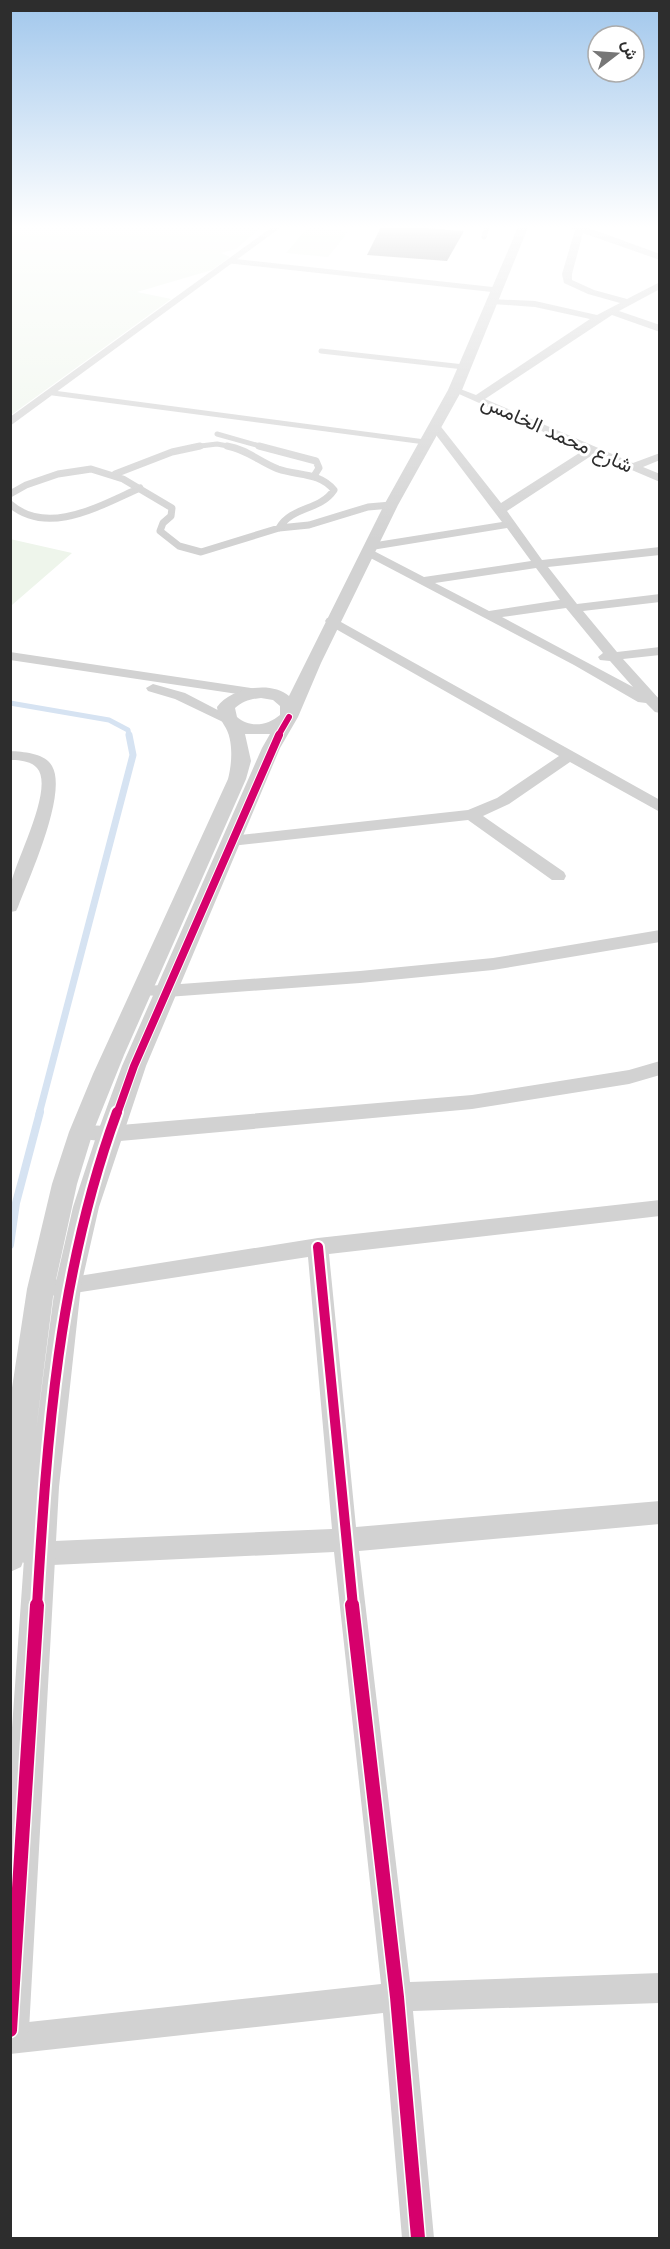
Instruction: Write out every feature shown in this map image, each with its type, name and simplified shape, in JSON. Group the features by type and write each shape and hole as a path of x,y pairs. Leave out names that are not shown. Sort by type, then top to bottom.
{"street":[{"path":"10,423 137,330"},
{"path":"480,330 455,390 391,505 332,621 290,714 271,748 231,841 81,1133 59,1206 40,1288 27,1377 11,1557 345,1540 660,1512"},
{"path":"478,399 580,330"},
{"name":"شارع محمد الخامس","path":"455,390 660,479"},
{"path":"434,425 474,472 539,564 658,708"},
{"path":"501,509 594,449"},
{"path":"633,467 660,456"},
{"path":"368,550 511,524"},
{"path":"368,550 579,662 658,708"},
{"path":"423,581 539,564 660,551"},
{"path":"487,615 660,598"},
{"path":"332,621 660,807"},
{"path":"579,662 660,651"},
{"path":"10,656 259,693 285,700 290,714"},
{"path":"10,2030 40,1554 56,1374 68,1286 86,1207 154,991 242,761 226,707 238,697 289,683 312,663"},
{"path":"10,666 162,690 180,696 243,728 265,729 283,722 290,714"},
{"path":"10,755 46,767 51,780 46,808 10,907"},
{"path":"231,841 471,815 503,801 571,755"},
{"path":"471,815 558,876"},
{"path":"154,991 360,977 493,964 660,936"},
{"path":"81,1133 109,1134 472,1102 629,1077 660,1068"},
{"path":"40,1288 68,1286 318,1247 660,1208"},
{"path":"318,1247 345,1540 397,1997 418,2238"},
{"path":"10,2039 397,1997 660,1988"}],"lane":[{"path":"321,351 464,367"},
{"path":"52,393 425,442"},
{"path":"217,434 261,446 265,451 277,457 317,463 320,468 314,476"},
{"path":"115,474 192,447 209,444 229,446 276,469 314,476 331,485 334,490 330,498 317,506 288,516 279,528"},
{"path":"10,494 21,487 80,469 95,468 115,474 164,501 171,508 171,516 163,523 160,531 165,538 191,551 212,550 279,528 309,525 368,507 391,505"},
{"path":"10,504 15,511 30,519 63,518 140,488"}],"shaded area":[{"path":"11,330 128,330 11,415"},
{"path":"10,539 72,553 12,605 10,604"}],"waterway":[{"path":"10,703 109,720 128,730 129,736"},
{"path":"39,1114 133,755 129,735"},
{"path":"10,1245 16,1203 40,1112"}],"cycle path":[{"path":"10,2030 44,1487 68,1286 86,1207 134,1066 271,748 289,717"},
{"path":"318,1247 345,1540 397,1997 418,2238"}]}
